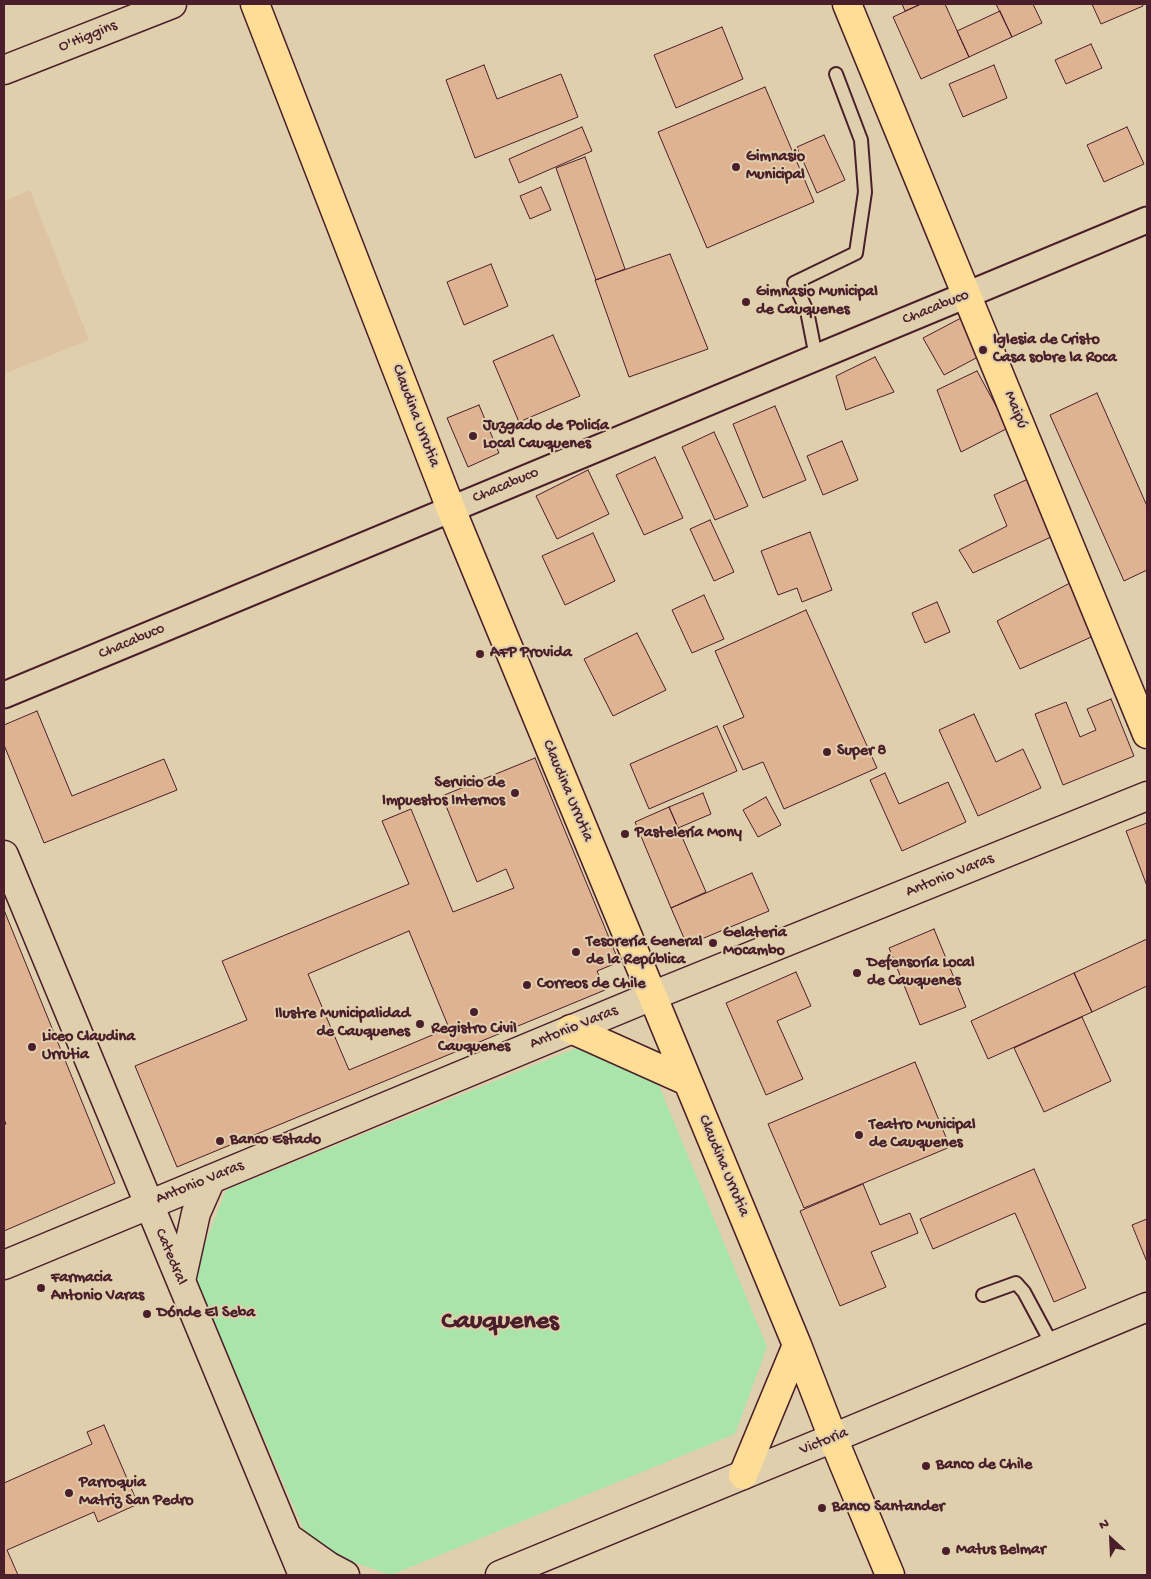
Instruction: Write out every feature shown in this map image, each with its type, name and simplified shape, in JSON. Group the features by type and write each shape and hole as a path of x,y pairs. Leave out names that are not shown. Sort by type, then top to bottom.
{"main road":[{"name":"O'Higgins","path":"4,70 172,4"},
{"name":"Claudina Urrutia","path":"255,4 450,510 688,1081 890,1575"},
{"name":"Maipú","path":"847,4 1147,734"},
{"name":"Antonio Varas","path":"4,1265 571,1029 1147,796"},
{"name":"Catedral","path":"4,855 303,1575"},
{"path":"571,1029 688,1081"},
{"path":"181,1282 196,1213 211,1179"},
{"name":"Victoria","path":"500,1575 1147,1307"},
{"path":"743,1475 797,1345"},
{"path":"287,1538 328,1566 345,1575"}],"street":[{"name":"Chacabuco","path":"4,695 1147,220"}],"lane":[{"path":"816,357 807,311 794,283 856,253 865,192 862,140 836,74"},
{"path":"983,1295 1016,1283 1024,1292 1053,1346"}],"shaded area":[{"path":"30,190 89,340 4,374 4,201"}],"green space":[{"path":"579,1047 657,1081 767,1347 735,1434 391,1575 350,1561 310,1544 193,1274 226,1190"}],"building":[{"path":"902,4 921,4 905,11"},
{"path":"921,4 945,4 969,57 921,79 893,17"},
{"path":"996,4 1033,4 1042,23 1012,37"},
{"path":"1092,4 1142,4 1143,6 1101,24"},
{"path":"1000,11 1012,37 969,57 957,31"},
{"path":"722,27 743,79 676,108 654,55"},
{"path":"1091,44 1102,68 1066,84 1055,60"},
{"path":"484,65 497,99 561,74 578,117 475,158 446,80"},
{"path":"994,65 1007,98 963,117 949,84"},
{"name":"Gimnasio Municipal","path":"765,87 814,202 707,248 658,132"},
{"path":"582,127 592,151 519,183 509,159"},
{"path":"1127,127 1144,164 1104,182 1087,145"},
{"path":"824,135 845,180 817,193 797,147"},
{"path":"585,157 625,269 596,280 556,168"},
{"path":"541,187 551,210 530,219 520,196"},
{"path":"670,254 708,349 629,377 595,280"},
{"path":"491,264 508,306 464,325 447,282"},
{"path":"961,318 978,357 944,375 923,338"},
{"path":"553,335 580,396 519,422 493,361"},
{"path":"875,357 894,392 846,410 836,376"},
{"path":"977,371 1008,428 961,452 937,390"},
{"path":"1097,393 1147,506 1147,570 1124,581 1050,415"},
{"name":"Juzgado de Policía Local Cauquenes","path":"479,405 499,453 468,467 447,418"},
{"path":"775,406 806,480 763,498 733,424"},
{"path":"714,432 748,506 715,520 682,447"},
{"path":"842,441 858,480 823,495 807,456"},
{"path":"655,457 683,518 644,535 616,475"},
{"path":"588,470 609,514 557,539 536,496"},
{"path":"1030,478 1051,537 973,573 959,550 1007,526 994,495"},
{"path":"710,520 734,572 714,581 690,529"},
{"path":"810,532 832,590 802,602 797,588 778,595 761,551"},
{"path":"593,533 615,581 565,605 542,556"},
{"path":"1070,583 1098,634 1020,669 997,621"},
{"path":"704,595 724,639 692,653 672,610"},
{"path":"937,602 950,632 925,643 912,613"},
{"path":"806,610 877,768 784,809 763,762 743,770 723,726 744,717 715,651"},
{"path":"637,633 666,690 613,716 584,659"},
{"path":"1111,699 1134,756 1063,785 1035,714 1066,702 1080,737 1096,730 1087,709"},
{"path":"37,711 72,796 164,759 177,790 44,843 4,745 4,725"},
{"path":"974,714 996,762 1023,749 1041,788 978,816 939,730"},
{"path":"717,726 737,771 649,809 630,764"},
{"path":"535,758 619,962 597,971 605,990 177,1167 135,1066 247,1020 222,961 409,884 382,821 411,809 453,912 514,888 506,869 477,882 442,796","holes":["409,931 449,1028 349,1070 308,974"]},
{"path":"885,773 899,804 948,782 966,822 902,851 870,780"},
{"path":"703,793 711,814 678,828 669,807"},
{"path":"766,797 781,825 758,837 743,810"},
{"path":"669,807 706,892 671,908 635,822"},
{"path":"1147,823 1147,886 1126,831"},
{"path":"752,873 769,911 687,945 671,908"},
{"name":"Liceo Claudina Urrutia","path":"4,910 115,1183 4,1231 4,1125 6,1124 4,1119"},
{"path":"934,929 966,1007 920,1025 889,948"},
{"path":"1147,939 1147,986 1092,1012 1074,973"},
{"path":"796,972 811,1006 777,1021 803,1079 766,1095 726,1003"},
{"path":"1074,973 1092,1012 988,1059 971,1021"},
{"path":"1082,1017 1111,1081 1044,1112 1014,1048"},
{"name":"Teatro Municipal de Cauquenes","path":"915,1062 950,1147 804,1208 768,1124"},
{"path":"1034,1169 1086,1288 1054,1302 1015,1213 933,1249 920,1219"},
{"path":"863,1184 880,1225 910,1213 918,1233 871,1252 886,1287 840,1306 800,1211"},
{"path":"1147,1219 1147,1262 1132,1225"},
{"name":"Parroquia Matriz San Pedro","path":"104,1425 138,1504 98,1522 94,1512 7,1550 18,1575 4,1575 4,1483 92,1444 87,1432"}],"place":[{"name":"Gimnasio Municipal","path":"736,167"},
{"name":"Gimnasio Municipal de Cauquenes","path":"746,302"},
{"name":"Iglesia de Cristo Casa sobre la Roca","path":"983,350"},
{"name":"Juzgado de Policía Local Cauquenes","path":"473,436"},
{"name":"AFP Provida","path":"480,654"},
{"name":"Super 8","path":"827,752"},
{"name":"Servicio de Impuestos Internos","path":"515,793"},
{"name":"Pastelería Mony","path":"625,834"},
{"name":"Gelateria Mocambo","path":"713,943"},
{"name":"Tesorería General de la República","path":"576,952"},
{"name":"Defensoría Local de Cauquenes","path":"857,973"},
{"name":"Correos de Chile","path":"527,985"},
{"name":"Registro Civil Cauquenes","path":"474,1012"},
{"name":"Ilustre Municipalidad de Cauquenes","path":"420,1024"},
{"name":"Liceo Claudina Urrutia","path":"32,1047"},
{"name":"Teatro Municipal de Cauquenes","path":"859,1135"},
{"name":"Banco Estado","path":"220,1141"},
{"name":"Farmacia Antonio Varas","path":"41,1288"},
{"name":"Dónde El Seba","path":"147,1314"},
{"name":"Banco de Chile","path":"926,1466"},
{"name":"Parroquia Matriz San Pedro","path":"69,1493"},
{"name":"Banco Santander","path":"822,1508"},
{"name":"Matus Belmar","path":"946,1551"}],"district":[{"name":"Cauquenes","path":"500,1323"}]}
